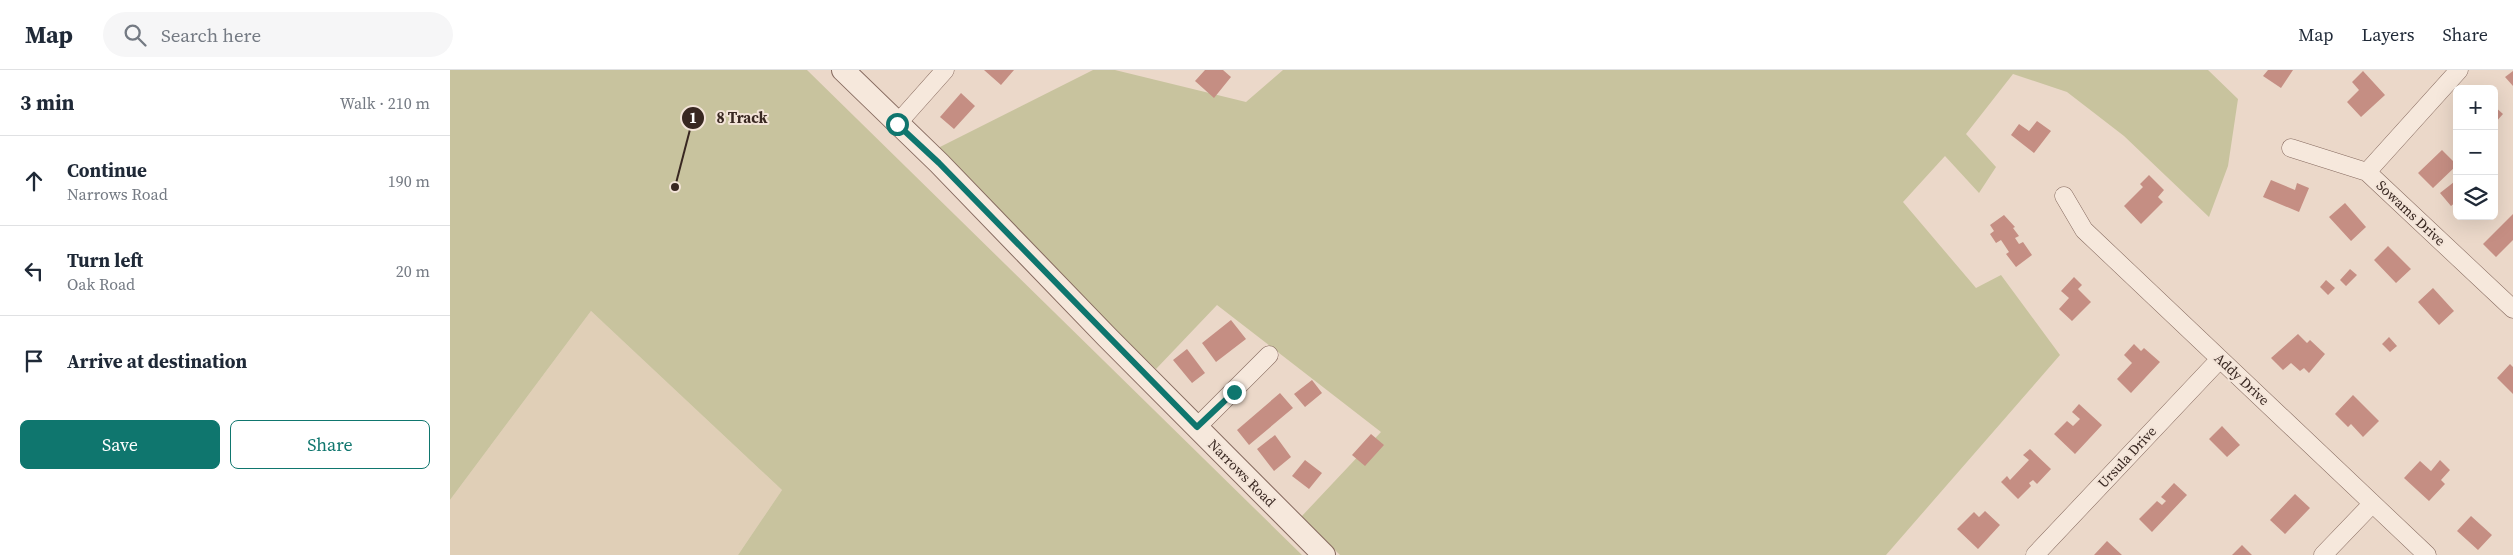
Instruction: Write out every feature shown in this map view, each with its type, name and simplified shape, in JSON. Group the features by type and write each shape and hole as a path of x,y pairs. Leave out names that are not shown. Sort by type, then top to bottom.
{"street":[{"name":"Narrows Road","path":"843,70 939,163 1324,555"},
{"path":"897,124 945,70"},
{"path":"2367,172 2459,70"},
{"name":"Sowams Drive","path":"2291,148 2367,172 2512,307"},
{"name":"Addy Drive","path":"2064,196 2084,230 2428,555"},
{"path":"1197,427 1269,355"},
{"name":"Ursula Drive","path":"2035,555 2220,359"},
{"path":"2323,555 2372,504"}],"shaded area":[{"path":"450,70 807,70 1302,555 738,555 782,490 591,311 450,500"},
{"path":"1093,70 1115,70 1246,102 1283,70 2208,70 2238,99 2228,166 2209,217 2124,136 2067,92 2013,74 1966,134 1996,167 1979,193 1945,156 1903,202 1976,288 2001,275 2060,355 1886,555 1340,555 1301,517 1381,432 1217,305 1156,369 928,153"},
{"path":"591,311 782,490 738,555 450,555 450,500"}],"building":[{"path":"984,70 1014,70 1001,85"},
{"path":"1205,70 1223,70 1231,77 1214,98 1195,81"},
{"path":"2268,70 2293,70 2281,88 2263,76"},
{"path":"2363,71 2385,95 2361,117 2347,102 2359,90 2352,82"},
{"path":"2513,71 2513,86 2505,77"},
{"path":"961,93 975,106 954,129 940,117"},
{"path":"2498,110 2503,114 2498,120"},
{"path":"2037,121 2051,131 2034,153 2011,135 2019,124 2029,131"},
{"path":"2442,150 2453,161 2453,169 2433,188 2418,173"},
{"path":"2149,175 2164,190 2158,197 2163,202 2141,224 2124,206 2143,187 2140,184"},
{"path":"2271,180 2295,190 2297,183 2309,188 2299,212 2263,197"},
{"path":"2453,183 2453,204 2451,206 2440,193"},
{"path":"2345,203 2366,227 2351,241 2329,217"},
{"path":"2513,214 2513,240 2496,257 2483,244"},
{"path":"2004,215 2015,227 2013,228 2019,236 2015,238 2019,244 2023,242 2032,255 2016,267 2006,254 2009,252 2001,240 1996,243 1990,234 1994,231 1990,225"},
{"path":"2388,246 2411,269 2396,283 2374,260"},
{"path":"2350,269 2357,275 2346,286 2340,280"},
{"path":"2074,277 2082,285 2078,289 2091,302 2072,321 2059,309 2069,298 2061,291"},
{"path":"2326,280 2335,288 2328,295 2320,287"},
{"path":"2433,288 2454,311 2439,325 2418,302"},
{"path":"1231,320 1246,339 1216,362 1202,343"},
{"path":"2298,334 2307,343 2310,340 2325,354 2309,373 2304,368 2300,371 2291,363 2283,370 2271,358"},
{"path":"2389,337 2397,346 2390,352 2382,344"},
{"path":"2134,344 2141,351 2144,348 2160,362 2131,393 2117,379 2132,363 2124,355"},
{"path":"1187,349 1205,373 1192,383 1173,360"},
{"path":"2510,364 2513,367 2513,394 2497,378"},
{"path":"1312,380 1322,393 1305,407 1294,394"},
{"path":"1280,393 1293,408 1249,445 1237,430"},
{"path":"2353,395 2379,421 2363,437 2351,424 2348,427 2335,414"},
{"path":"2079,404 2102,425 2075,454 2054,434 2067,421 2073,426 2080,419 2072,412"},
{"path":"2222,426 2240,445 2227,457 2209,439"},
{"path":"1371,434 1384,445 1365,466 1352,455"},
{"path":"1275,435 1291,457 1274,471 1257,449"},
{"path":"2030,449 2051,469 2037,484 2033,480 2029,483 2031,486 2018,499 2001,482 2007,476 2010,480 2029,460 2023,455"},
{"path":"1305,460 1322,473 1309,489 1292,476"},
{"path":"2440,460 2450,470 2441,480 2445,484 2429,501 2404,478 2420,461 2431,471"},
{"path":"2174,483 2187,495 2152,532 2139,519 2157,501 2162,505 2166,501 2161,497"},
{"path":"2295,494 2310,508 2285,534 2270,520"},
{"path":"1985,511 2000,525 1978,549 1957,529 1974,512 1979,517"},
{"path":"2471,516 2492,535 2478,550 2457,531"},
{"path":"2107,541 2122,555 2094,555"},
{"path":"2242,545 2252,555 2232,555"}],"place":[{"name":"8 Track","path":"675,187"}],"route":[{"path":"897,124 939,163 993,221 1197,427 1234,392"}]}
